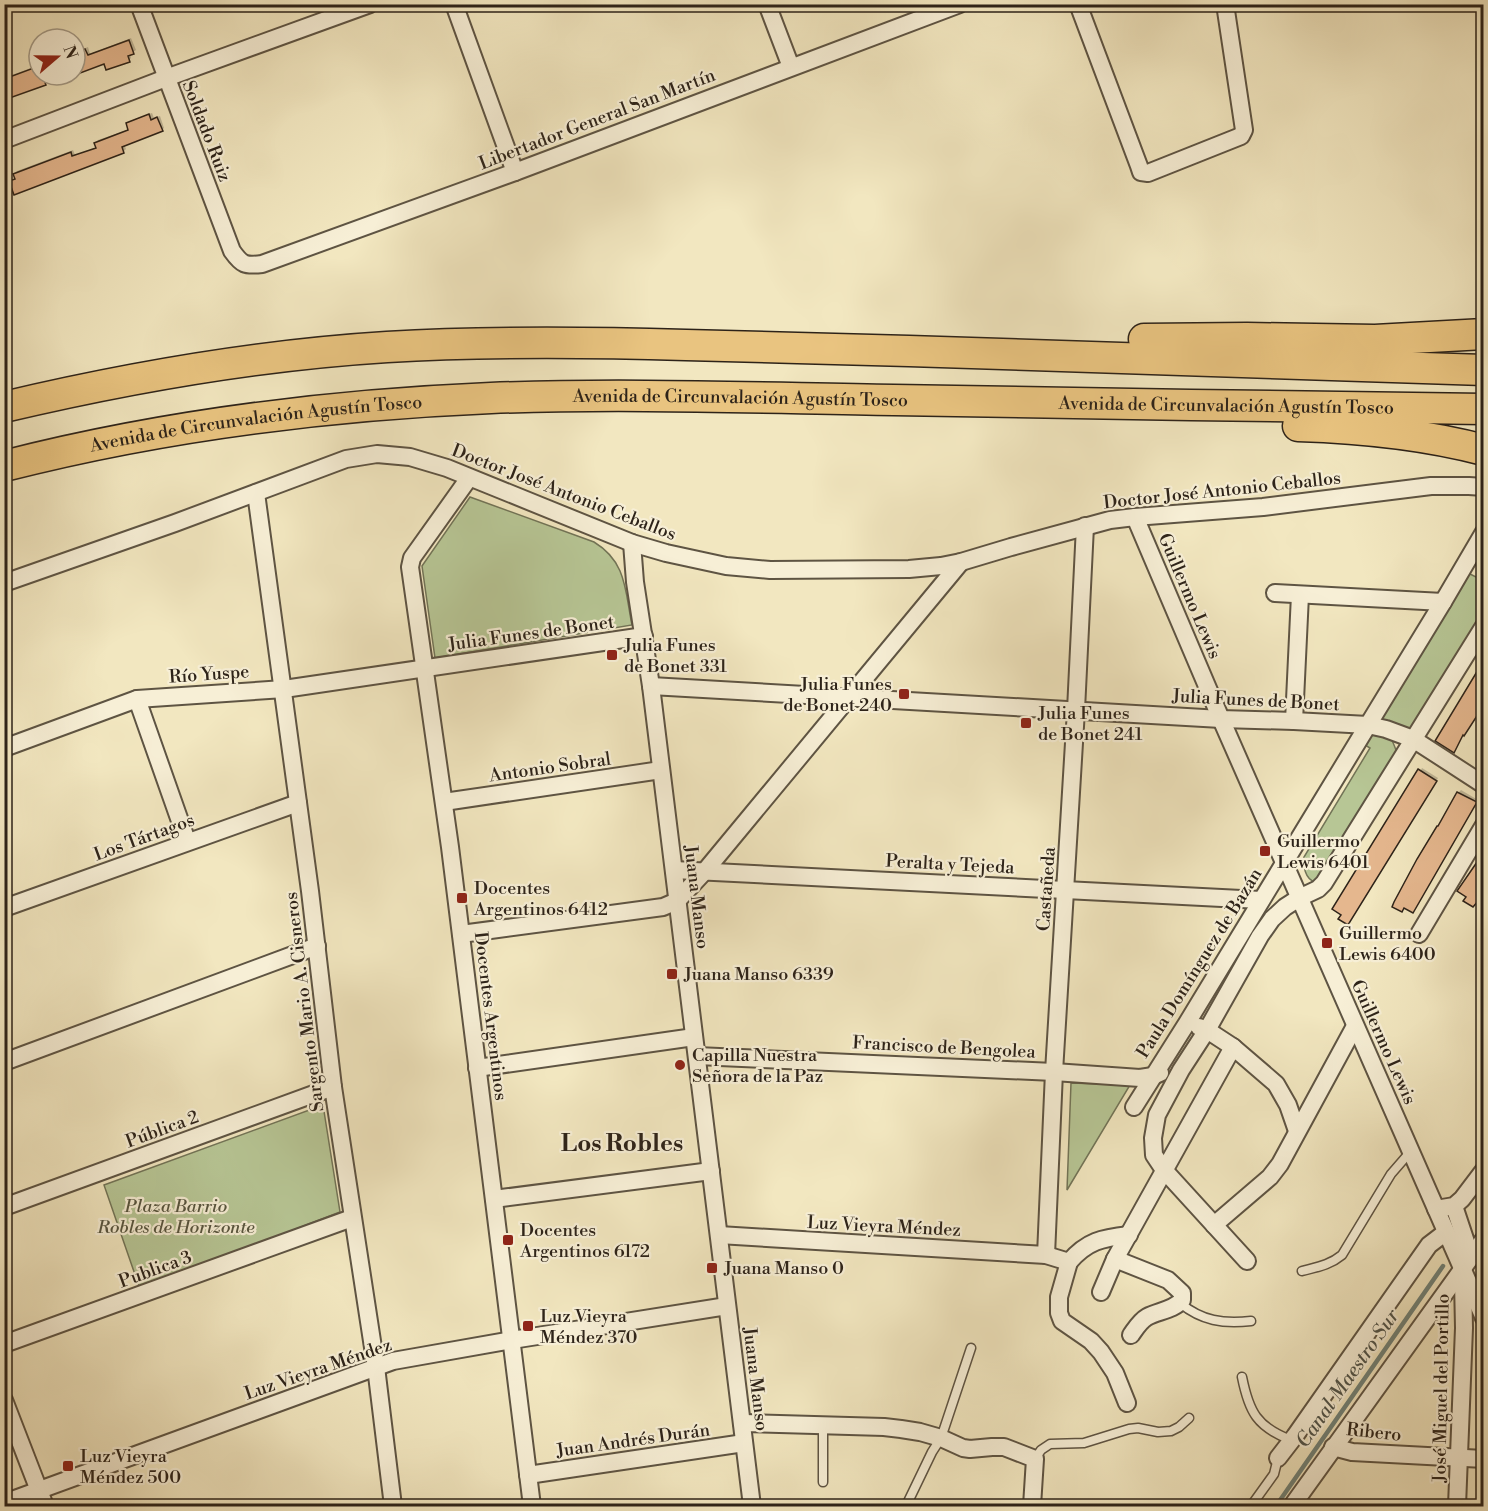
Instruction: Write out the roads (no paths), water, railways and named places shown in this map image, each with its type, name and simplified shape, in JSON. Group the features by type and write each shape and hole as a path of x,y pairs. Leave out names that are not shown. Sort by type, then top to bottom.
{"highway":[{"path":"482,344 639,324 1153,339 1375,340 1480,333"},
{"path":"4,407 132,379 250,360 387,347 482,344 620,343 756,346 1484,370"},
{"name":"Avenida de Circunvalación Agustín Tosco","path":"4,466 114,441 282,414 399,403 494,398 752,398 1484,409"},
{"path":"916,401 1063,423 1358,429 1426,437 1484,450"}],"street":[{"name":"Soldado Ruiz","path":"139,4 232,251 239,261 247,266"},
{"path":"4,140 370,4"},
{"path":"454,4 515,172"},
{"path":"767,4 791,67"},
{"name":"Libertador General San Martín","path":"247,266 262,264 515,172 960,4"},
{"path":"1078,4 1141,172 1148,172 1241,136 1244,130 1225,4"},
{"name":"Doctor José Antonio Ceballos","path":"4,583 346,459 377,454 410,457 447,468 632,543 689,559 748,569 770,570 909,569 961,562 1110,520 1263,507 1431,486 1484,487"},
{"name":"Docentes Argentinos","path":"469,478 412,558 410,567 444,802 532,1506"},
{"name":"Sargento Mario A. Cisneros","path":"256,493 284,689 333,1087 376,1367 393,1506"},
{"name":"Guillermo Lewis","path":"1135,517 1446,1232 1472,1262 1484,1318"},
{"name":"Castañeda","path":"1046,1255 1085,526"},
{"name":"Paula Domínguez de Bazán","path":"1134,1107 1484,532"},
{"name":"Juana Manso","path":"632,543 635,582 651,686 752,1506"},
{"path":"461,934 663,907 677,901 705,871 961,562"},
{"path":"1275,593 1443,602"},
{"path":"1294,721 1300,595"},
{"path":"1246,1261 1164,1170 1154,1155 1153,1138 1157,1115 1260,936 1272,919 1285,907 1318,889 1324,883 1484,626"},
{"name":"Julia Funes de Bonet","path":"424,668 644,636"},
{"name":"Río Yuspe","path":"4,748 137,699 284,689 424,668"},
{"name":"Julia Funes de Bonet","path":"651,686 1221,719 1368,725 1413,739 1484,785"},
{"path":"137,699 187,842"},
{"name":"Antonio Sobral","path":"444,802 661,770"},
{"name":"Los Tártagos","path":"4,908 298,803"},
{"path":"1419,934 1484,825"},
{"name":"Peralta y Tejeda","path":"674,870 1261,900"},
{"path":"4,1062 317,946"},
{"path":"1187,1023 1207,1030 1233,1047 1276,1084 1288,1105 1297,1131"},
{"path":"1214,1225 1270,1177 1280,1164 1355,1026"},
{"path":"477,1068 694,1037"},
{"path":"1101,1292 1128,1234 1233,1047"},
{"name":"Francisco de Bengolea","path":"697,1056 1140,1078 1171,1069 1181,1070"},
{"name":"Pública 2","path":"4,1207 333,1087"},
{"path":"1436,1209 1454,1206 1484,1170"},
{"path":"494,1199 711,1171"},
{"path":"1454,1206 1472,1262"},
{"name":"Publica 3","path":"4,1344 352,1218"},
{"path":"1278,1458 1429,1245 1446,1232"},
{"path":"1127,1403 1115,1373 1101,1352 1091,1341 1062,1321 1059,1313 1059,1297 1069,1262 1078,1251 1106,1238 1128,1234"},
{"name":"Luz Vieyra Méndez","path":"719,1235 1046,1255 1069,1262"},
{"path":"1292,1506 1333,1447 1472,1262 1484,1239"},
{"path":"1115,1259 1168,1280 1182,1293 1182,1300 1178,1305 1147,1317 1139,1323 1131,1335"},
{"name":"José Miguel del Portillo","path":"1457,1506 1464,1328 1472,1262"},
{"name":"Luz Vieyra Méndez","path":"4,1503 42,1498 393,1361 728,1306"},
{"path":"4,1400 42,1498"},
{"path":"742,1423 884,1427 921,1432 963,1448 1004,1447 1035,1459 1032,1506"},
{"name":"Juan Andrés Durán","path":"528,1475 744,1443"},
{"name":"Ribero","path":"1333,1447 1352,1452 1484,1459"}],"lane":[{"path":"1302,1271 1335,1261 1342,1255 1391,1174 1411,1151"},
{"path":"1180,1302 1191,1312 1211,1320 1232,1323 1251,1322"},
{"path":"906,1506 941,1438 971,1347"},
{"path":"1242,1377 1246,1399 1254,1415 1276,1435 1291,1440"},
{"path":"1035,1459 1041,1450 1050,1444 1084,1443 1138,1428 1158,1432 1171,1431 1189,1418"},
{"path":"823,1426 823,1482"},
{"path":"1251,1506 1274,1474 1278,1458"}],"waterway":[{"name":"Canal Maestro Sur","path":"1276,1506 1443,1266"}],"place":[{"name":"Julia Funes de Bonet 331","path":"612,655"},
{"name":"Julia Funes de Bonet 240","path":"904,694"},
{"name":"Julia Funes de Bonet 241","path":"1026,723"},
{"name":"Guillermo Lewis 6401","path":"1265,851"},
{"name":"Docentes Argentinos 6412","path":"462,898"},
{"name":"Guillermo Lewis 6400","path":"1327,943"},
{"name":"Juana Manso 6339","path":"672,974"},
{"name":"Capilla Nuestra Señora de la Paz","path":"680,1065"},
{"name":"Docentes Argentinos 6172","path":"508,1240"},
{"name":"Juana Manso 0","path":"712,1268"},
{"name":"Luz Vieyra Méndez 370","path":"528,1326"},
{"name":"Luz Vieyra Méndez 500","path":"68,1466"}],"district":[{"name":"Los Robles","path":"622,1143"}],"park label":[{"name":"Plaza Barrio Robles de Horizonte","path":"176,1216"}]}
